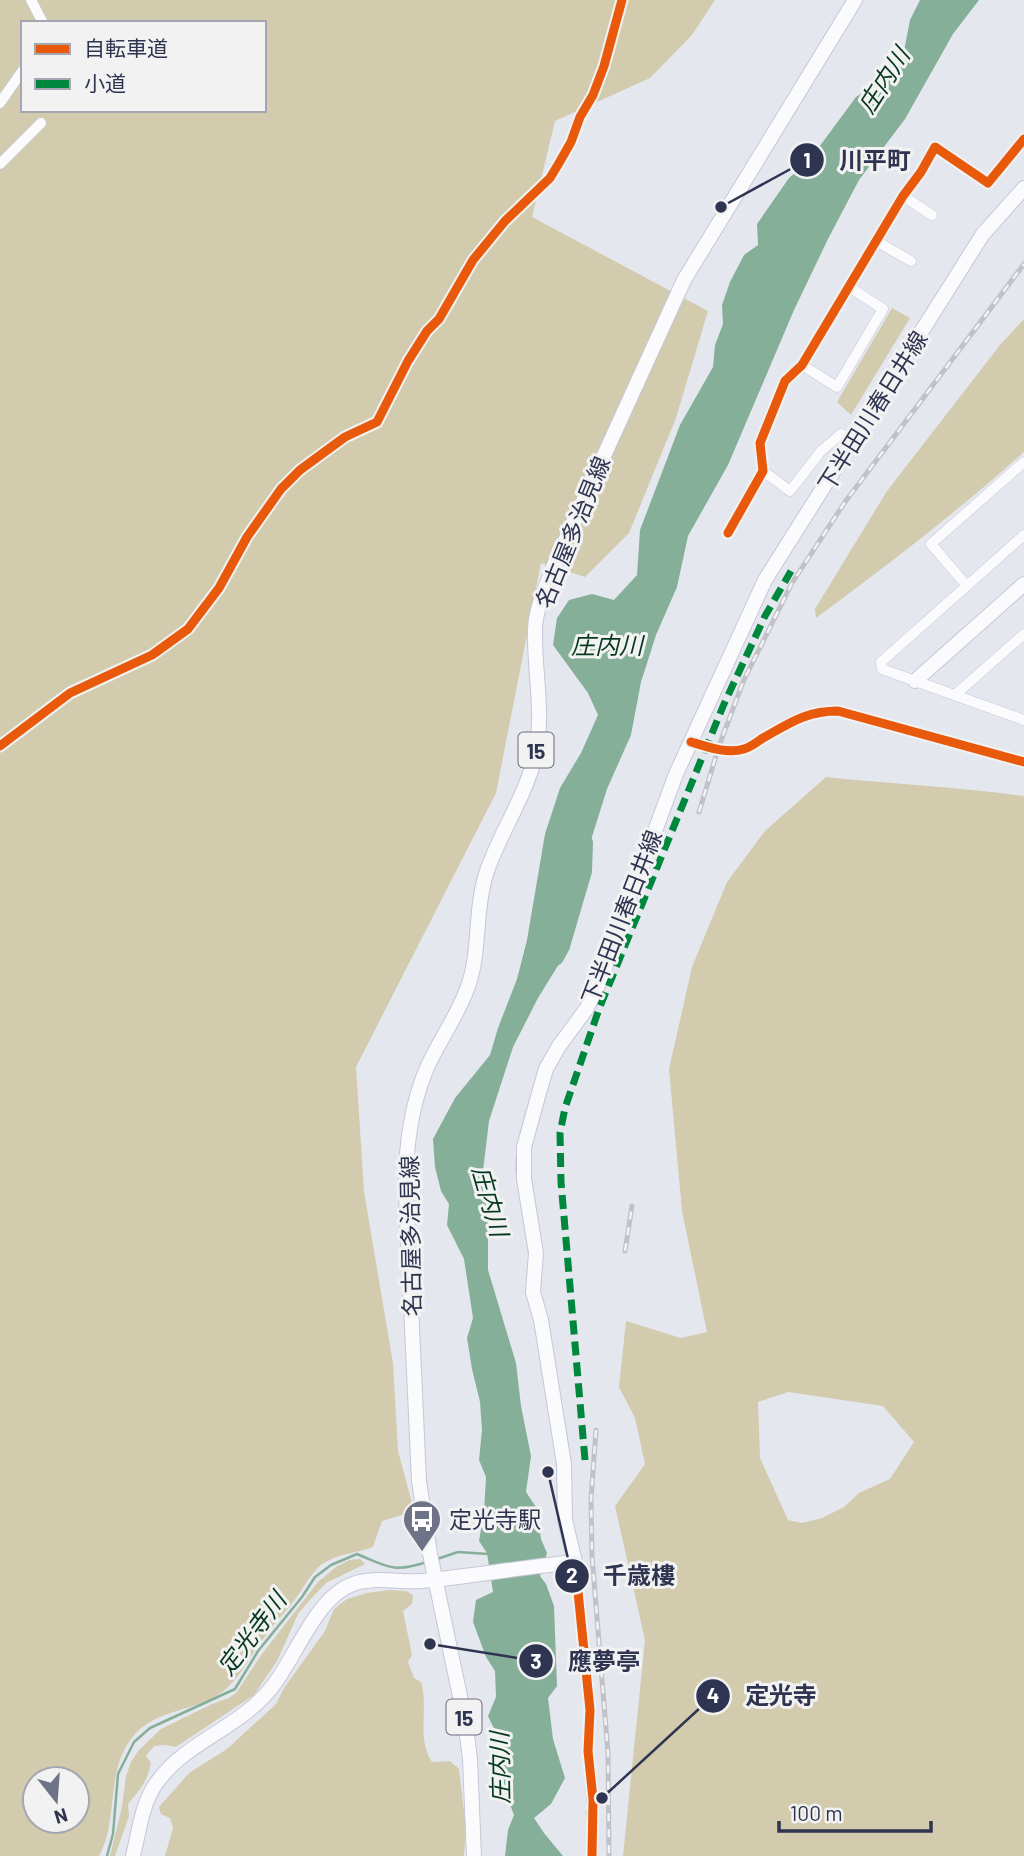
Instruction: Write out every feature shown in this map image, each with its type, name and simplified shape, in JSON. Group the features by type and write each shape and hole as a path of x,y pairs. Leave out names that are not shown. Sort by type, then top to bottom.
{"main road":[{"name":"名古屋多治見線","path":"474,1856 470,1759 465,1720 439,1576 430,1554 419,1481 405,1195 407,1147 425,1072 467,990 474,966 479,901 486,873 529,774 537,747 539,695 535,627 540,601 684,280 855,0"},
{"name":"下半田川春日井線","path":"575,1562 565,1520 564,1464 541,1321 533,1292 536,1253 524,1179 524,1147 546,1069 587,1008 603,975 618,922 691,741 765,580 983,234 1024,188"},
{"path":"915,681 1024,584"},
{"path":"132,1856 146,1805 155,1784 167,1769 191,1749 254,1707 283,1673 320,1612 331,1599 355,1583 575,1562"}],"street":[{"path":"31,0 42,21"},
{"path":"0,746 70,693 152,655 188,629 219,588 247,537 281,489 300,470 345,437 377,422 408,361 427,331 439,319 473,260 505,221 550,178 559,163 593,95 622,0"},
{"path":"0,103 21,73"},
{"path":"0,164 41,123"},
{"path":"728,533 763,471 760,443 785,381 802,366 935,147 988,183 1024,139"},
{"path":"903,196 932,215"},
{"path":"876,241 911,261"},
{"path":"802,366 837,387 844,376 883,309 849,287"},
{"path":"763,471 790,491 821,451 841,434 853,440"},
{"path":"967,586 930,544 1024,461"},
{"path":"1024,535 881,662 882,668 1024,720"},
{"path":"956,694 1024,634"},
{"path":"727,751 745,748 793,720 818,711 838,711 1024,762"},
{"path":"691,741 710,748"},
{"path":"575,1562 590,1710 588,1740 593,1799 592,1856"}],"shaded area":[{"path":"0,0 715,0 692,35 650,78 555,121 532,217 708,311 676,418 629,533 585,577 541,563 496,793 356,1067 364,1192 393,1363 398,1451 412,1503 402,1515 382,1521 373,1547 334,1558 318,1567 228,1687 205,1701 153,1721 141,1728 131,1739 118,1767 105,1842 99,1856 0,1856"},
{"path":"892,308 910,318 851,415 837,402"},
{"path":"1024,319 1024,452 922,537 816,618 815,609 887,491 1000,345"},
{"path":"826,777 1024,796 1024,1856 623,1856 645,1640 615,1506 645,1464 635,1418 619,1387 626,1321 681,1338 707,1332 682,1211 669,1069 692,967 727,882 765,831","holes":["788,1392 883,1406 914,1442 890,1479 859,1493 844,1507 822,1518 802,1523 788,1520 760,1458 758,1402"]},
{"path":"360,1559 365,1564 326,1583 298,1614 277,1661 254,1695 176,1747 154,1746 146,1756 151,1763 147,1776 128,1804 129,1816 115,1856 110,1856 122,1807 126,1776 138,1751 161,1729 236,1693 262,1654 318,1582 336,1567 349,1560"},
{"path":"389,1590 406,1591 413,1595 412,1604 403,1611 412,1655 408,1662 414,1678 421,1682 427,1753 432,1762 450,1761 459,1769 466,1829 464,1856 165,1856 173,1828 170,1818 161,1814 159,1807 189,1773 227,1749 276,1704 284,1688 325,1631 334,1609 347,1599"}],"water":[{"name":"庄内川","path":"920,0 979,0 953,34 905,119 859,180 794,310 728,465 688,536 677,587 656,635 641,682 631,735 607,789 568,913 559,964 513,1047 489,1121 483,1171 488,1218 488,1270 516,1363 531,1456 526,1492 536,1507 541,1539 547,1553 540,1576 554,1606 557,1686 548,1698 553,1739 565,1778 551,1804 534,1818 563,1856 505,1856 508,1830 514,1815 501,1781 499,1739 488,1716 496,1697 495,1671 486,1657 473,1622 476,1600 493,1592 487,1553 479,1541 486,1477 479,1460 482,1430 480,1402 467,1338 473,1318 464,1259 447,1225 449,1204 441,1191 435,1167 433,1139 455,1098 490,1055 517,979 527,940 545,834 560,788 581,753 598,715 588,693 553,645 557,618 569,600 592,594 614,600 637,575 640,530 680,425 713,367 715,345 723,324 722,305 744,255 758,245 757,224 789,178 808,162 856,97 892,75 904,51 910,20"}],"waterway":[{"name":"庄内川","path":"555,957 561,946 583,871 584,843"},
{"path":"517,1158 517,1173"},
{"name":"定光寺川","path":"437,1559 458,1552 488,1554"},
{"name":"定光寺川","path":"107,1856 113,1834 118,1774 134,1742 150,1728 235,1689 258,1651 315,1577 331,1565 357,1554 398,1568 427,1562"},
{"path":"586,1776 588,1804"},
{"path":"587,1812 588,1828"}],"railway":[{"path":"699,812 719,746 743,682 792,583 845,502 1024,264"},
{"path":"625,1251 632,1206"},
{"path":"596,1430 591,1499 592,1556 608,1753 609,1856"}],"marked path":[{"path":"585,1460 561,1182 560,1133 565,1108 599,1009 724,704 765,616 791,571"}],"cycle path":[{"path":"0,746 70,693 152,655 188,629 219,588 247,537 281,489 300,470 345,437 377,422 408,361 427,331 439,319 473,260 505,221 550,178 559,163 593,95 622,0"},
{"path":"728,533 763,471 760,443 785,381 802,365 935,147 988,183 1024,139"},
{"path":"691,742 724,750 744,749 799,719 817,713 838,711 1024,762"},
{"path":"575,1562 590,1710 588,1751 593,1799 592,1856"}],"place":[{"name":"川平町","path":"721,207"},
{"name":"千歳樓","path":"548,1472"},
{"name":"定光寺駅","path":"422,1553"},
{"name":"應夢亭","path":"430,1644"},
{"name":"定光寺","path":"602,1798"}]}
